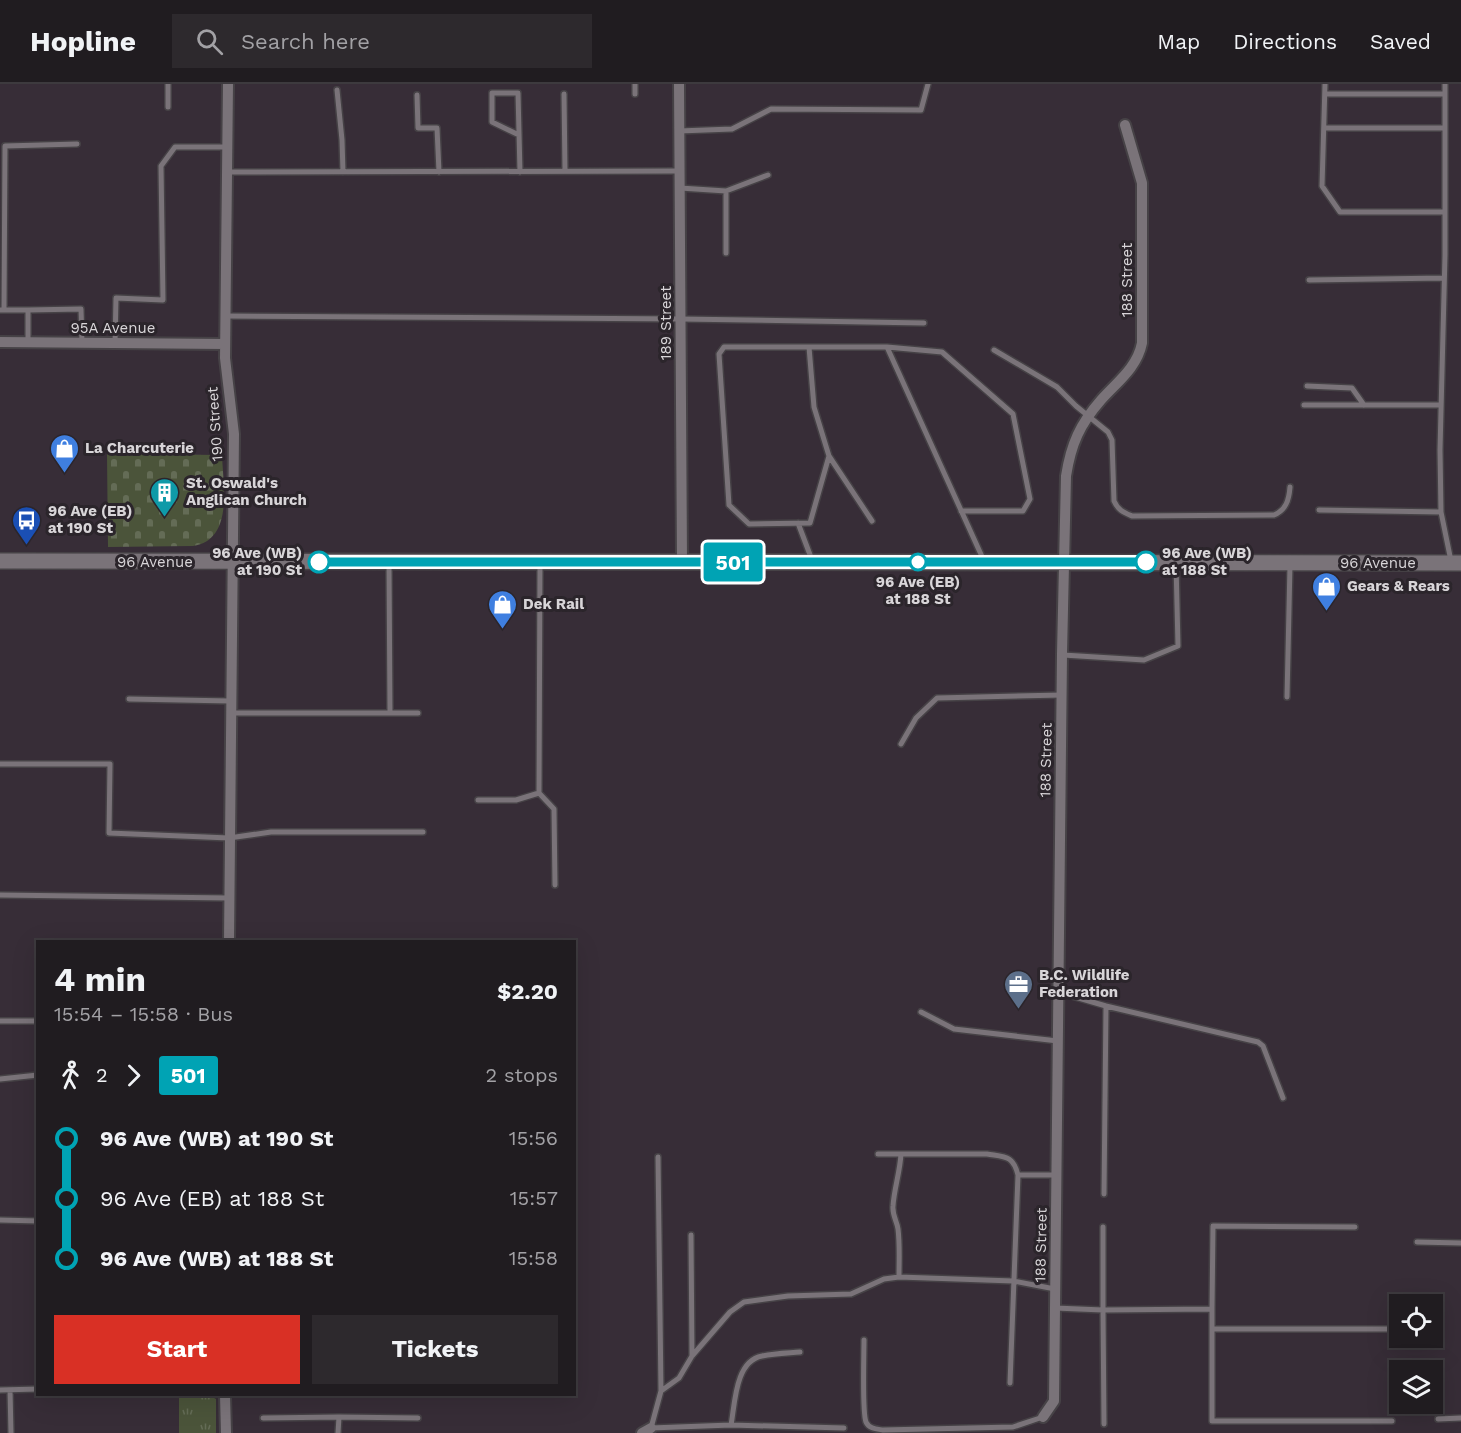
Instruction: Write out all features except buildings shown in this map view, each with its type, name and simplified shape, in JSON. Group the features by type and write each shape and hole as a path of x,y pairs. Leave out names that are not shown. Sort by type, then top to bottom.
{"main road":[{"name":"96 Avenue","path":"0,561 1456,562"}],"street":[{"name":"190 Street","path":"228,84 225,344 234,434 229,940"},
{"name":"189 Street","path":"679,84 682,562"},
{"name":"188 Street","path":"1043,1417 1054,1401 1062,654 1068,459 1073,441 1090,415 1136,361 1142,343 1142,183 1125,125"},
{"name":"95A Avenue","path":"0,342 225,344"},
{"path":"225,1396 226,1433"}],"lane":[{"path":"168,84 168,107"},
{"path":"635,84 635,94"},
{"path":"679,131 732,129 771,109 921,110 928,84"},
{"path":"1325,84 1322,186 1340,212 1444,212"},
{"path":"1444,84 1442,512 1456,562"},
{"path":"338,90 343,172"},
{"path":"519,135 492,122 492,93 518,93 520,172"},
{"path":"564,94 565,171"},
{"path":"1325,94 1444,94"},
{"path":"417,95 418,128 437,128 439,172"},
{"path":"1325,128 1444,128"},
{"path":"77,144 5,146 2,310 81,309 82,343"},
{"path":"115,343 116,298 163,300 161,166 175,147 228,147"},
{"path":"228,172 680,171"},
{"path":"680,188 726,191 768,175"},
{"path":"726,191 726,253"},
{"path":"1309,280 1444,278"},
{"path":"28,310 28,342"},
{"path":"226,316 924,323"},
{"path":"829,456 810,523 749,524 729,505 719,354 724,347 886,347 942,352 1013,414 1030,499 1023,512 961,511"},
{"path":"809,347 814,407 829,456 872,521"},
{"path":"886,347 984,562"},
{"path":"994,350 1057,387 1108,432 1112,440 1114,501 1118,509 1132,516 1274,515 1285,507 1290,488"},
{"path":"1307,386 1352,388 1364,405"},
{"path":"1304,405 1441,405"},
{"path":"1319,510 1442,512"},
{"path":"798,523 813,562"},
{"path":"540,561 539,793 554,809 555,885"},
{"path":"389,562 390,713"},
{"path":"1062,654 1144,660 1178,646 1176,562"},
{"path":"1287,697 1290,563"},
{"path":"901,744 916,718 937,698 1062,695"},
{"path":"129,699 230,701"},
{"path":"230,713 418,713"},
{"path":"0,764 110,764 110,833 229,838 271,832 423,832"},
{"path":"478,800 516,800 539,793"},
{"path":"0,895 229,898"},
{"path":"1058,992 1106,1006 1258,1042 1263,1046 1283,1098"},
{"path":"1104,1194 1106,1006"},
{"path":"921,1012 954,1029 1058,1041"},
{"path":"0,1021 36,1021"},
{"path":"0,1079 36,1075"},
{"path":"878,1154 987,1154 1010,1158 1015,1164 1018,1175 1010,1383"},
{"path":"899,1277 899,1242 897,1225 893,1217 893,1205 899,1179 901,1154"},
{"path":"658,1157 661,1391 646,1430 731,1425 844,1428"},
{"path":"1018,1175 1056,1175"},
{"path":"0,1220 36,1221"},
{"path":"1355,1227 1213,1226 1212,1421 1392,1421"},
{"path":"1103,1227 1104,1424"},
{"path":"691,1235 692,1356"},
{"path":"1417,1242 1461,1243"},
{"path":"661,1391 680,1378 692,1356 730,1312 744,1302 788,1296 851,1294 884,1279 899,1277 1013,1281 1055,1288"},
{"path":"1055,1308 1212,1309"},
{"path":"1212,1329 1389,1329"},
{"path":"864,1340 865,1410 867,1423 872,1428 957,1430 1013,1427 1043,1417"},
{"path":"731,1425 740,1379 752,1360 761,1356 800,1352"},
{"path":"0,1390 36,1389"},
{"path":"10,1390 10,1433"},
{"path":"338,1433 339,1417"},
{"path":"263,1418 418,1418"},
{"path":"1438,1419 1461,1418"}],"shaded area":[{"path":"0,84 1461,84 1461,1433 0,1433"}],"green space":[{"path":"107,454 222,455 223,509 215,533 206,542 193,546 108,547"},
{"path":"179,1396 210,1396 216,1399 216,1433 179,1433"}],"bus line":[{"name":"501","path":"319,562 1146,562"}],"place":[{"name":"La Charcuterie","path":"64,474"},
{"name":"St. Oswald's Anglican Church","path":"165,518"},
{"name":"96 Ave (EB) at 190 St","path":"27,546"},
{"name":"96 Ave (WB) at 190 St","path":"319,562"},
{"name":"96 Ave (EB) at 188 St","path":"918,562"},
{"name":"96 Ave (WB) at 188 St","path":"1146,562"},
{"name":"Gears & Rears","path":"1326,612"},
{"name":"Dek Rail","path":"502,630"},
{"name":"B.C. Wildlife Federation","path":"1018,1010"}]}
